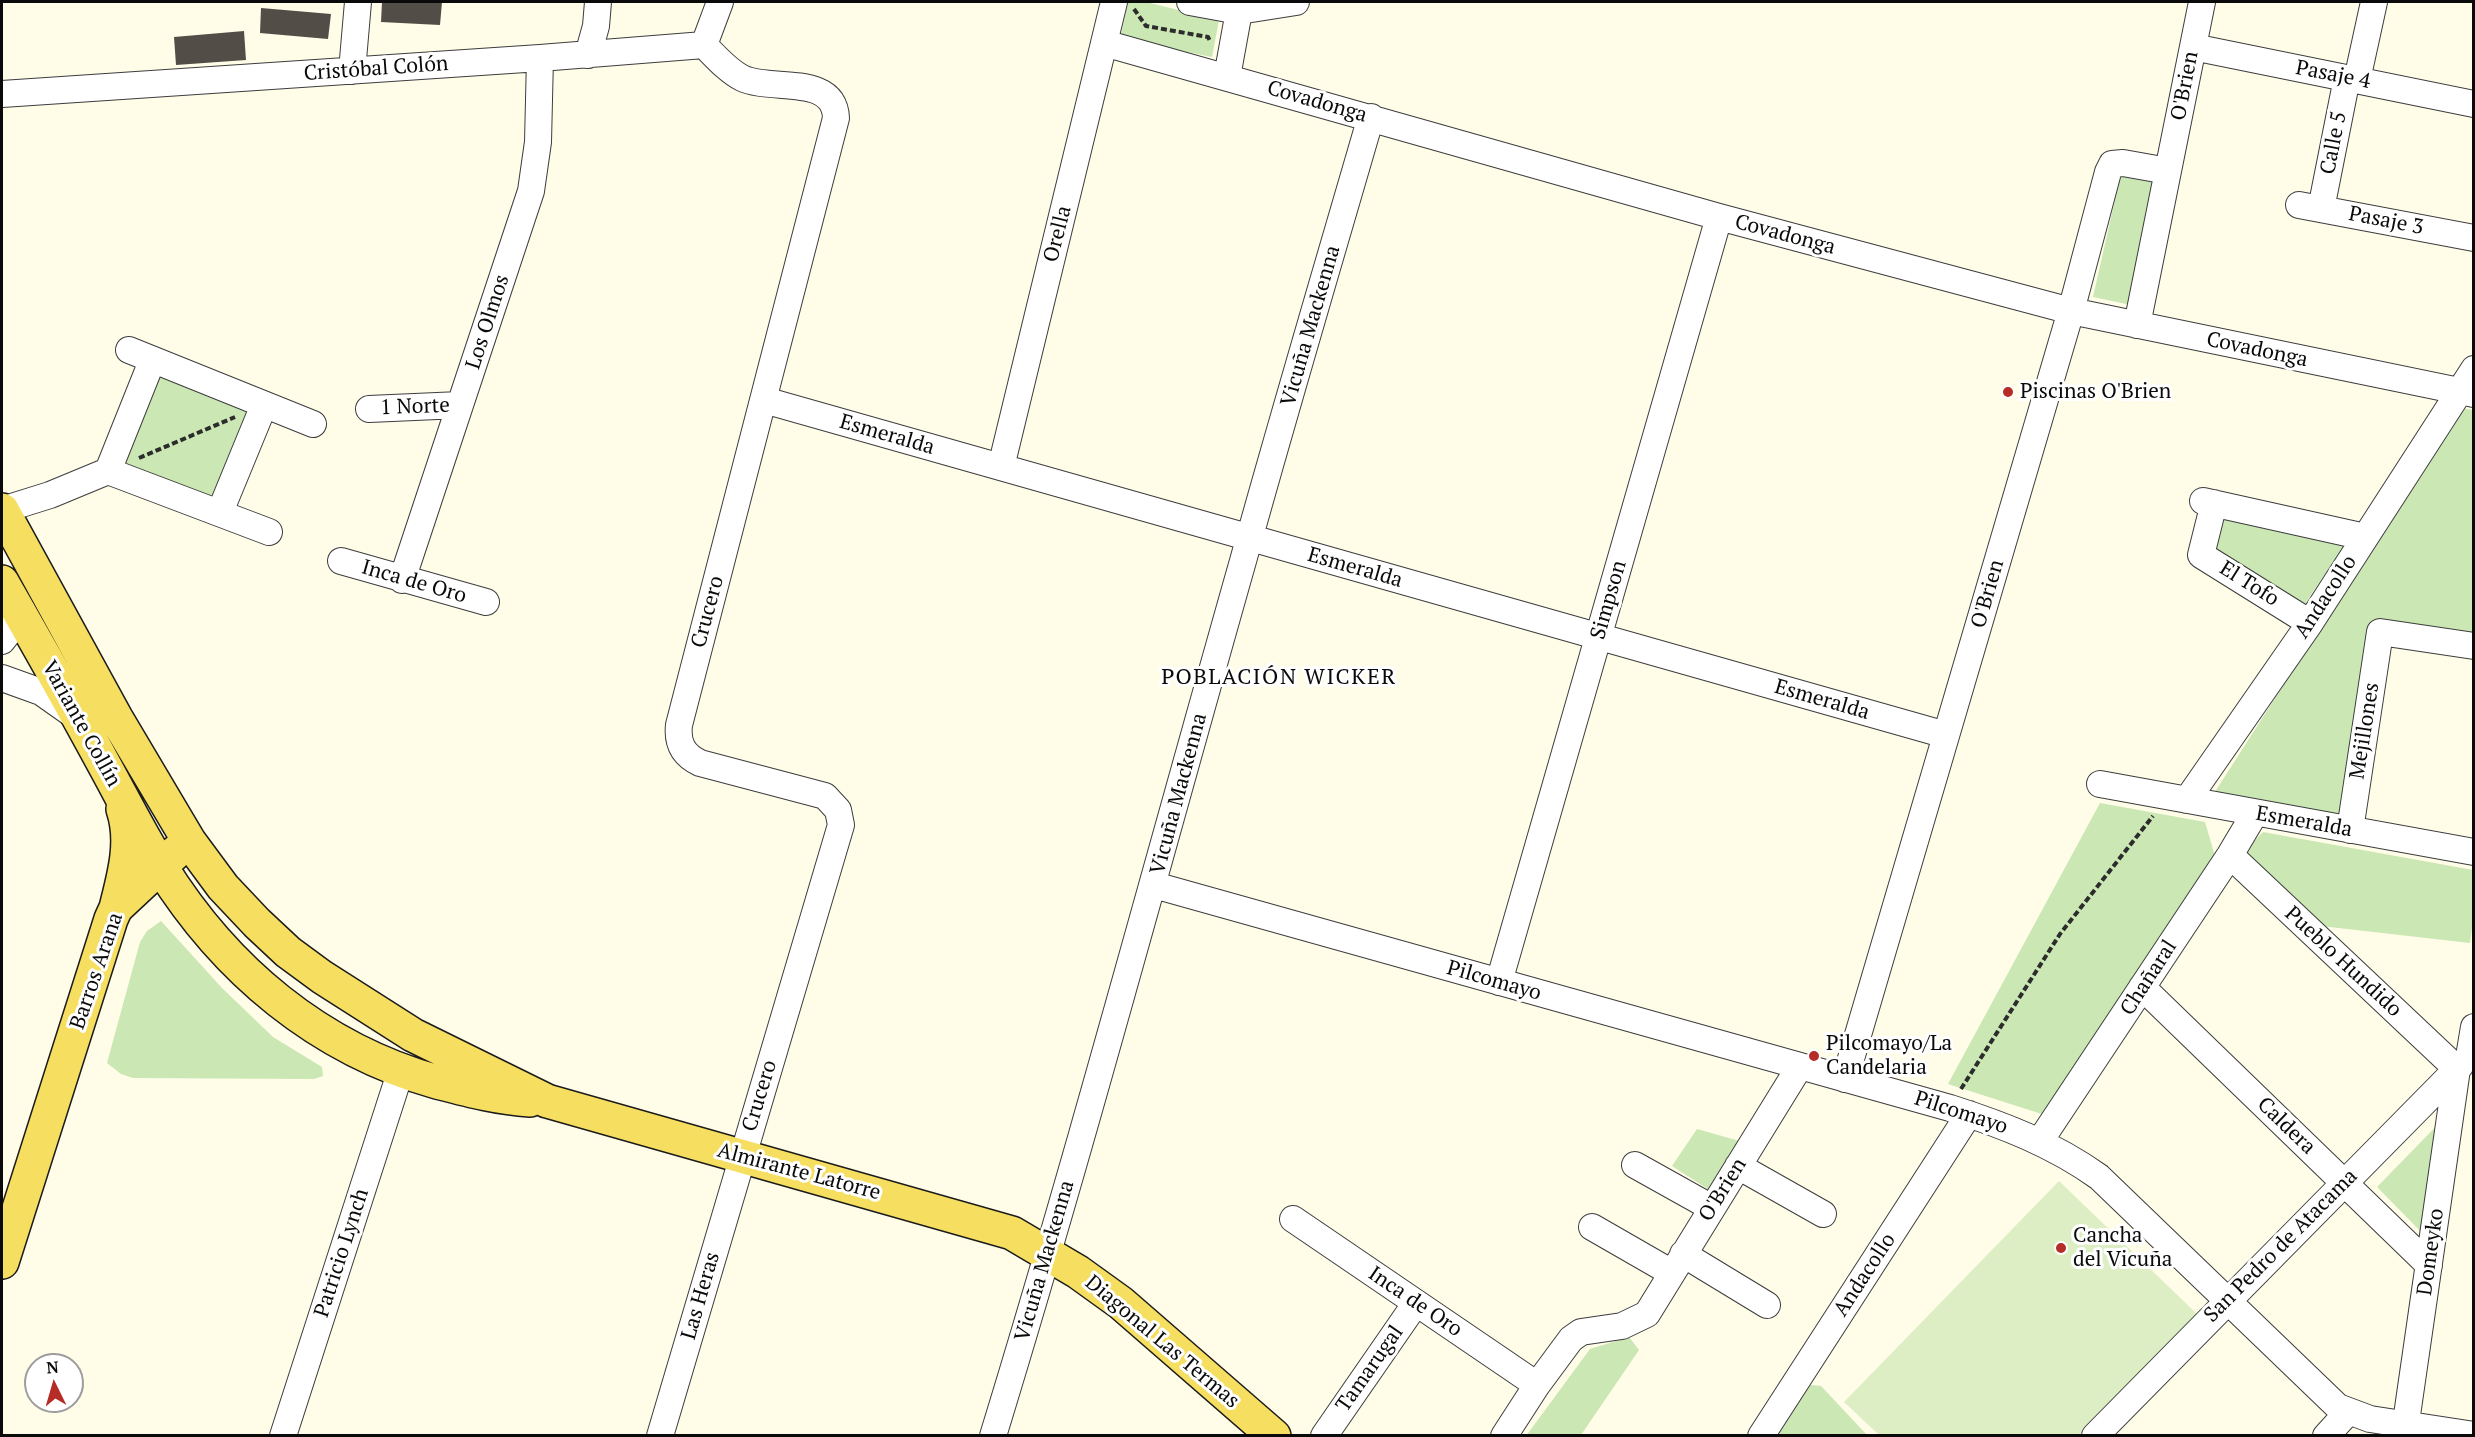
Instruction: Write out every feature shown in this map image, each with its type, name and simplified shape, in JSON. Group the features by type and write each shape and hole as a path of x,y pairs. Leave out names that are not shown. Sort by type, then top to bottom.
{"main road":[{"name":"Variante Collín","path":"2,510 116,718 189,841"},
{"name":"Variante Collín","path":"8,594 160,866"},
{"path":"112,779 125,816 128,836 128,852 116,908"},
{"name":"Almirante Latorre","path":"189,841 223,887 257,923 288,952 322,977 413,1035 547,1101 983,1223 1011,1233 1047,1253"},
{"name":"Barros Arana","path":"2,1262 116,908 189,841"},
{"name":"Almirante Latorre","path":"160,866 224,952 272,997 306,1023 380,1063 401,1070 496,1098 547,1101"},
{"name":"Diagonal Las Termas","path":"1047,1253 1121,1303 1274,1436"}],"street":[{"path":"352,71 358,2"},
{"path":"588,55 596,26 598,2"},
{"path":"704,45 720,2"},
{"name":"Orella","path":"1001,467 1114,2"},
{"path":"1190,2 1239,11 1296,2"},
{"name":"O'Brien","path":"2137,325 2202,2"},
{"name":"Calle 5","path":"2310,207 2352,79 2374,2"},
{"path":"1227,77 1239,11"},
{"name":"Covadonga","path":"1104,43 1371,117 1719,218 2071,311 2466,393"},
{"name":"Cristóbal Colón","path":"2,94 588,55 704,45"},
{"name":"Crucero","path":"704,45 743,79 815,90 826,94 836,109 835,130 679,725 679,741 687,755 700,763 825,796 838,810 841,825 742,1156"},
{"name":"Pasaje 4","path":"2193,47 2474,104"},
{"name":"Los Olmos","path":"402,580 533,185 538,142 540,58"},
{"name":"Vicuña Mackenna","path":"993,1436 1154,885 1249,538 1371,117"},
{"name":"O'Brien","path":"1845,1078 2071,311 2108,172 2112,164 2122,163 2168,171"},
{"name":"Pasaje 3","path":"2310,207 2474,238"},
{"name":"Simpson","path":"1499,982 1719,218"},
{"path":"129,350 152,362 313,424"},
{"path":"108,471 152,362"},
{"name":"Andacollo","path":"2178,798 2310,623 2365,537 2466,393 2474,369"},
{"name":"Esmeralda","path":"764,400 1946,735"},
{"path":"220,512 264,405"},
{"name":"1 Norte","path":"369,409 460,405"},
{"path":"2,510 50,495 108,471 269,532"},
{"name":"El Tofo","path":"2310,623 2201,555 2209,502 2365,537"},
{"name":"Inca de Oro","path":"341,561 486,602"},
{"path":"2,641 10,631 8,594"},
{"name":"Mejillones","path":"2350,830 2380,632 2474,646"},
{"path":"2,678 41,692 79,720"},
{"name":"Esmeralda","path":"2100,784 2474,852"},
{"name":"Chañaral","path":"2040,1141 2230,855 2255,813"},
{"name":"Pueblo Hundido","path":"2230,855 2466,1061"},
{"name":"Pilcomayo","path":"1154,885 1845,1078 1959,1111 2040,1141 2078,1161 2106,1183 2329,1400 2348,1412 2405,1430 2474,1435"},
{"name":"Caldera","path":"2142,987 2429,1264"},
{"name":"Domeyko","path":"2405,1430 2429,1264 2474,1027"},
{"name":"San Pedro de Atacama","path":"2095,1436 2227,1300 2466,1061"},
{"name":"O'Brien","path":"1537,1385 1576,1335 1581,1332 1622,1326 1647,1314 1800,1066"},
{"name":"Patricio Lynch","path":"283,1436 401,1070"},
{"name":"Andacollo","path":"1761,1436 1959,1111"},
{"name":"Las Heras","path":"660,1436 742,1156"},
{"path":"1635,1165 1712,1208"},
{"path":"1738,1166 1823,1214"},
{"name":"Inca de Oro","path":"1293,1220 1537,1385"},
{"path":"1592,1227 1767,1305"},
{"name":"Tamarugal","path":"1324,1436 1416,1303"},
{"path":"1504,1436 1537,1385"},
{"path":"2326,1436 2348,1412"}],"path":[{"path":"1128,2 1146,26 1208,37 1227,77"},
{"path":"108,471 264,405"},
{"path":"1959,1111 2060,934 2178,798"}],"green space":[{"path":"1128,2 1146,2 1219,20 1212,57 1120,39"},
{"path":"2122,169 2161,178 2131,305 2093,297"},
{"path":"161,374 254,412 217,501 124,463"},
{"path":"2461,408 2473,410 2473,638 2372,624 2339,819 2213,795"},
{"path":"2223,512 2347,541 2304,605 2212,550"},
{"path":"2100,803 2205,822 2215,856 2048,1116 1948,1084"},
{"path":"2263,832 2473,870 2473,920 2470,943 2321,926 2242,853"},
{"path":"161,921 222,988 273,1037 322,1067 323,1076 314,1079 133,1078 121,1074 107,1063 140,942 147,931"},
{"path":"2453,1109 2434,1245 2377,1187"},
{"path":"1697,1129 1743,1142 1711,1191 1672,1166"},
{"name":"Cancha del Vicuña","path":"2059,1181 2197,1314 2079,1435 1879,1435 1844,1402"},
{"path":"1629,1337 1639,1350 1581,1435 1526,1436 1590,1349"},
{"path":"1803,1384 1821,1386 1867,1435 1770,1436"}],"building":[{"path":"382,2 442,2 440,25 381,22"},
{"path":"261,8 331,14 328,39 260,33"},
{"path":"244,31 246,60 176,65 174,37"}],"place":[{"name":"Piscinas O'Brien","path":"2008,392"},
{"name":"Pilcomayo/La Candelaria","path":"1814,1056"},
{"name":"Cancha del Vicuña","path":"2061,1248"}],"district":[{"name":"POBLACIÓN WICKER","path":"1279,678"}]}
